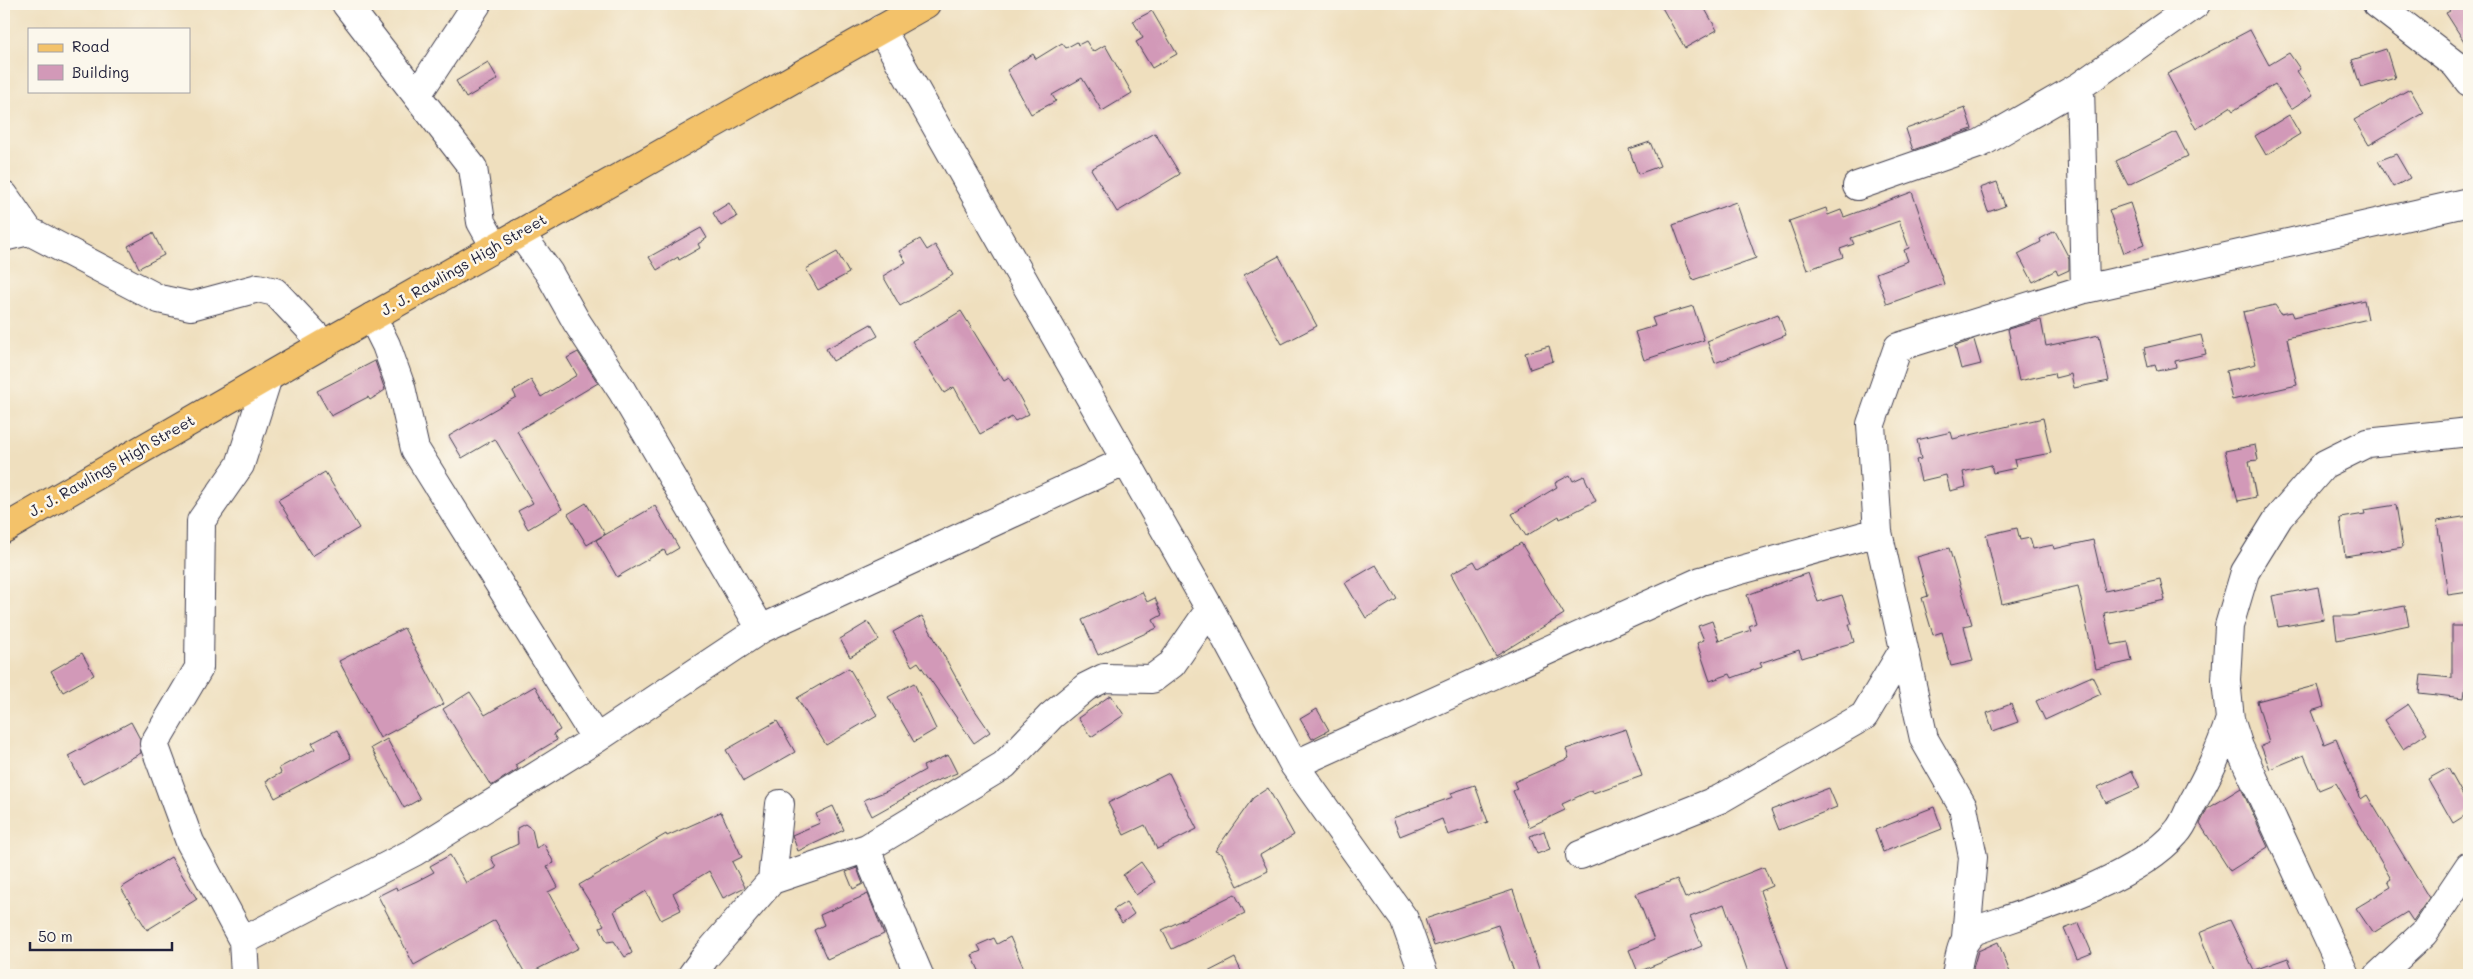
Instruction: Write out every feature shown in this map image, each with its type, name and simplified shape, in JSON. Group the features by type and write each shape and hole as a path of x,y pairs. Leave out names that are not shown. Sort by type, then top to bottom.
{"main road":[{"name":"J. J. Rawlings High Street","path":"4,529 324,344 926,4"}],"street":[{"path":"346,4 473,168 480,222 495,248"},
{"path":"417,95 477,4"},
{"path":"1857,186 1981,143 2080,86 2196,4"},
{"path":"2377,4 2455,64 2469,82"},
{"path":"881,29 1210,609 1294,765 1404,919 1424,975"},
{"path":"2080,86 2085,289"},
{"path":"4,195 16,234 159,300 191,306 258,288 275,292 324,344"},
{"path":"1956,975 1960,949 1966,937 1973,857 1963,807 1924,739 1878,532 1871,424 1898,347 2085,289 2466,199"},
{"path":"520,233 548,273 576,321 622,391 761,629"},
{"path":"372,317 386,345 401,387 415,449 596,739"},
{"path":"245,975 243,941 190,842 154,744 199,668 201,521 240,465 268,376"},
{"path":"2345,975 2239,747 2230,720 2226,680 2229,626 2245,572 2279,517 2325,464 2367,443 2469,432"},
{"path":"243,941 414,852 596,739 761,629 1126,461"},
{"path":"1294,765 1701,581 1878,532"},
{"path":"692,975 706,956 772,880 867,848 1004,765 1051,716 1086,687 1104,678 1152,679 1172,664 1210,609"},
{"path":"1580,855 1720,799 1864,716 1904,649"},
{"path":"1966,937 1976,930 2067,898 2118,875 2155,852 2177,832 2219,754 2230,720"},
{"path":"772,880 780,804"},
{"path":"867,848 873,867 919,975"},
{"path":"2379,975 2424,933 2469,866"}],"building":[{"path":"1660,4 1702,4 1717,30 1685,48"},
{"path":"2445,4 2469,4 2469,49 2446,13 2450,11"},
{"path":"1152,11 1177,54 1152,68 1136,42 1143,38 1133,21"},
{"path":"2250,30 2269,65 2289,53 2300,69 2297,71 2313,95 2291,109 2275,84 2233,111 2230,107 2196,129 2167,74"},
{"path":"1086,41 1093,52 1105,45 1132,93 1102,111 1082,78 1052,95 1056,101 1031,114 1007,70 1033,54 1036,59 1062,43 1066,48 1077,42 1078,45"},
{"path":"2386,49 2395,78 2361,88 2352,60"},
{"path":"488,62 498,79 466,98 456,81"},
{"path":"2410,89 2424,113 2369,145 2354,120"},
{"path":"1965,108 1972,129 1913,150 1906,129"},
{"path":"2289,115 2300,134 2266,155 2255,136"},
{"path":"2176,132 2188,156 2128,185 2116,161"},
{"path":"1155,133 1180,174 1117,212 1091,169"},
{"path":"1650,142 1660,166 1638,174 1629,149"},
{"path":"2396,154 2410,178 2393,187 2378,161"},
{"path":"1997,182 2005,206 1988,212 1980,188"},
{"path":"1912,192 1944,284 1887,304 1876,273 1908,261 1904,250 1909,248 1899,221 1851,238 1854,244 1840,249 1843,257 1807,270 1789,221 1826,208 1828,215 1841,210 1844,217"},
{"path":"1736,202 1756,258 1693,280 1673,225"},
{"path":"729,203 737,217 721,226 713,213"},
{"path":"2130,203 2144,245 2124,253 2109,210"},
{"path":"701,228 707,238 698,244 700,248 679,260 678,257 657,270 649,257"},
{"path":"2055,231 2069,258 2069,270 2058,275 2056,270 2033,282 2018,254 2041,242 2040,239"},
{"path":"153,233 164,255 139,268 128,246"},
{"path":"920,239 927,250 935,245 953,275 900,306 883,276 906,262 899,251"},
{"path":"837,252 849,273 818,290 806,269"},
{"path":"1279,256 1317,326 1282,344 1244,275"},
{"path":"2364,300 2368,319 2287,338 2297,385 2232,400 2226,371 2256,364 2243,312 2275,305 2281,314 2292,312 2294,317"},
{"path":"1693,306 1704,340 1644,360 1635,332 1655,326 1652,318"},
{"path":"961,311 1004,381 1009,378 1029,414 1015,421 1012,417 980,434 954,387 944,393 912,341"},
{"path":"1778,314 1786,335 1715,363 1707,341"},
{"path":"2041,320 2046,346 2099,335 2109,381 2074,388 2071,374 2055,378 2054,373 2019,381 2008,329"},
{"path":"871,324 878,336 833,361 826,349"},
{"path":"2201,335 2206,354 2175,361 2176,367 2157,371 2155,365 2148,367 2144,348"},
{"path":"1974,340 1981,364 1961,369 1955,346"},
{"path":"1549,346 1553,361 1530,369 1525,353"},
{"path":"578,352 598,383 517,431 562,509 528,529 518,511 533,503 495,439 462,458 449,436 516,397 513,391 531,380 541,397 577,375 567,358"},
{"path":"375,361 385,390 370,400 368,397 331,416 317,391"},
{"path":"2043,418 2051,453 2014,460 2016,468 1993,473 1991,465 1963,472 1966,487 1950,491 1946,475 1921,481 1916,460 1921,459 1917,440 1951,432 1953,439"},
{"path":"2255,445 2258,460 2249,461 2256,497 2238,501 2225,451"},
{"path":"325,472 359,528 312,556 278,500"},
{"path":"1570,475 1573,481 1584,476 1596,501 1560,519 1559,516 1526,536 1512,514 1557,487 1555,483"},
{"path":"586,503 605,534 587,545 568,514"},
{"path":"2396,505 2403,547 2345,556 2340,518 2365,514 2364,510"},
{"path":"655,506 679,548 667,555 664,550 617,577 596,540"},
{"path":"2469,516 2469,592 2448,595 2437,521"},
{"path":"2017,528 2020,540 2030,538 2033,549 2053,545 2054,549 2093,540 2105,591 2160,579 2165,600 2104,613 2111,645 2128,642 2132,661 2096,669 2078,586 2002,604 1986,535"},
{"path":"1521,543 1564,614 1496,656 1451,574 1474,561 1478,568"},
{"path":"1949,548 1972,624 1964,626 1973,661 1951,666 1942,632 1933,635 1922,598 1928,596 1917,557"},
{"path":"1376,565 1397,599 1366,618 1345,583"},
{"path":"1808,573 1818,602 1842,595 1852,624 1849,624 1854,642 1802,658 1799,650 1760,663 1762,667 1732,678 1730,674 1710,681 1697,643 1704,640 1698,626 1712,621 1719,641 1751,630 1749,626 1756,623 1747,595"},
{"path":"2318,587 2324,619 2278,627 2272,596"},
{"path":"1142,592 1147,602 1155,598 1162,615 1153,620 1157,628 1098,655 1082,620"},
{"path":"2405,606 2409,625 2337,640 2334,616 2351,616"},
{"path":"922,616 970,703 990,732 974,743 918,662 912,666 893,632"},
{"path":"868,622 879,640 850,657 840,639"},
{"path":"2452,626 2469,626 2469,661 2464,698 2419,693 2421,675 2452,678"},
{"path":"404,628 444,704 380,738 339,661"},
{"path":"82,653 94,675 63,692 51,671"},
{"path":"849,668 877,715 826,745 797,698"},
{"path":"2092,676 2101,694 2045,720 2036,701"},
{"path":"914,683 936,729 914,742 888,697"},
{"path":"2318,685 2324,707 2311,711 2324,744 2336,739 2361,799 2367,795 2429,898 2413,921 2407,912 2373,933 2356,908 2391,887 2388,881 2391,879 2336,783 2319,790 2304,755 2270,769 2261,746 2269,743 2257,701"},
{"path":"535,686 560,730 553,734 557,740 515,765 518,769 491,786 443,709 470,692 485,715"},
{"path":"1111,695 1124,715 1091,737 1078,718"},
{"path":"2011,704 2018,722 1993,731 1987,713"},
{"path":"2408,704 2427,733 2403,749 2384,720"},
{"path":"1317,709 1329,730 1312,739 1300,719"},
{"path":"777,721 795,752 744,781 726,750"},
{"path":"131,722 140,739 141,753 83,784 68,756"},
{"path":"1626,729 1642,776 1593,793 1592,790 1562,804 1565,810 1529,827 1513,791 1517,789 1514,782 1569,758 1566,749"},
{"path":"337,730 351,758 275,798 266,781 281,773 279,768 315,749 312,743"},
{"path":"387,739 420,799 404,808 371,748"},
{"path":"948,755 957,773 931,783 872,816 864,800 887,791 925,770 923,766"},
{"path":"2448,768 2469,806 2469,813 2453,823 2428,779"},
{"path":"2132,771 2140,788 2106,803 2098,787"},
{"path":"1169,773 1197,829 1157,849 1145,825 1124,835 1108,803"},
{"path":"1475,785 1488,822 1448,835 1442,819 1400,836 1393,818 1453,797 1451,793"},
{"path":"1268,788 1294,835 1260,855 1268,871 1238,886 1222,854 1215,851 1253,798"},
{"path":"1829,788 1837,807 1779,830 1771,810"},
{"path":"2241,788 2268,847 2230,871 2200,824 2207,809"},
{"path":"833,806 844,830 798,851 792,835 820,823 816,814"},
{"path":"1934,807 1942,829 1883,852 1875,830"},
{"path":"721,812 742,857 732,862 745,887 723,898 709,871 673,893 681,910 661,920 646,891 614,911 632,953 625,957 614,941 607,942 600,927 604,925 579,885 666,834 667,836"},
{"path":"525,824 532,829 536,848 544,844 554,863 547,866 558,887 548,892 579,948 526,975 495,920 414,965 378,896 396,887 397,890 434,872 430,866 450,855 466,883 496,868 491,857 518,844 517,828"},
{"path":"1544,831 1550,849 1537,854 1530,836"},
{"path":"171,857 197,899 147,930 121,888"},
{"path":"1141,862 1155,882 1136,895 1123,875"},
{"path":"1764,867 1772,886 1760,891 1789,971 1778,975 1749,975 1724,904 1690,917 1702,946 1638,972 1629,950 1654,940 1636,894 1677,879 1685,898"},
{"path":"857,868 863,884 853,889 846,872"},
{"path":"1513,890 1541,975 1515,975 1498,925 1434,946 1425,919"},
{"path":"868,894 884,934 827,959 814,930 824,925 820,915"},
{"path":"1235,894 1245,913 1172,949 1162,930"},
{"path":"1126,902 1134,914 1122,923 1113,910"},
{"path":"2230,920 2254,970 2288,958 2295,975 2216,975 2199,933"},
{"path":"2079,923 2092,953 2077,959 2064,929"},
{"path":"1010,937 1025,971 1016,975 981,975 972,955 981,951 978,945 994,938 997,944"},
{"path":"1998,942 2011,975 1976,975 1973,968 1978,951"},
{"path":"1235,958 1243,975 1202,975"}]}
